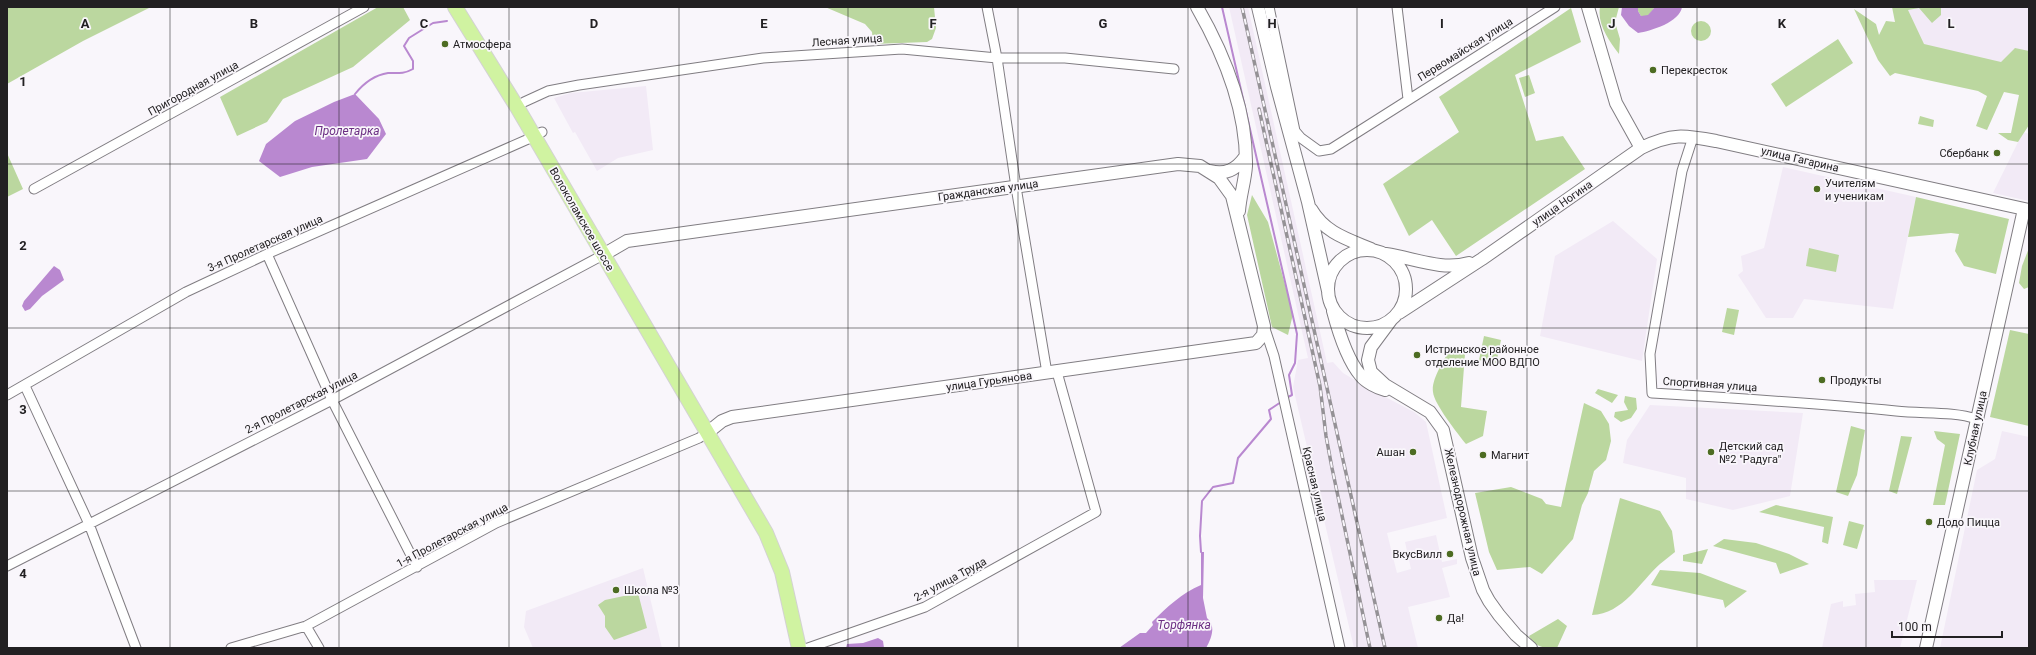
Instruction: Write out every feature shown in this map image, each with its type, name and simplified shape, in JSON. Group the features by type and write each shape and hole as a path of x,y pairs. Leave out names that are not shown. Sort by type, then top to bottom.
{"main road":[{"name":"Волоколамское шоссе","path":"456,7 538,134 710,430"},
{"name":"Волоколамское шоссе","path":"465,7 524,102 538,134"},
{"path":"710,430 775,552 788,596 799,648"},
{"path":"710,430 757,499 783,550 796,594 807,648"}],"street":[{"name":"Пригородная улица","path":"34,189 364,7"},
{"path":"987,7 997,58 1016,186 1052,373"},
{"path":"1197,7 1220,49 1233,88 1244,133 1245,171 1239,210 1240,227"},
{"path":"1258,7 1277,87 1308,202 1331,304 1344,320 1356,326 1376,327 1395,317 1405,300 1405,280 1400,268 1385,254"},
{"name":"Первомайская улица","path":"1269,7 1295,131 1311,146 1319,150 1331,149 1555,7"},
{"path":"1397,7 1408,99"},
{"path":"1588,7 1616,103 1641,148"},
{"name":"Лесная улица","path":"524,102 548,91 579,85 763,58 902,49 997,58 1065,58 1174,69"},
{"name":"3-я Пролетарская улица","path":"7,395 186,292 267,254 538,134"},
{"name":"улица Гагарина","path":"1641,148 1659,139 1680,135 1693,137 2026,210"},
{"name":"Спортивная улица","path":"1693,137 1682,171 1650,354 1652,392 1797,402 1919,414 1967,415 1978,419"},
{"name":"улица Ногина","path":"1395,317 1482,259 1641,148"},
{"path":"1203,168 1224,173 1236,167 1245,157"},
{"name":"Гражданская улица","path":"607,253 627,241 1178,164 1203,168 1219,178 1232,196 1264,326"},
{"path":"1308,202 1319,220 1329,230 1385,254 1445,266 1468,264 1482,259"},
{"name":"Клубная улица","path":"1926,648 2026,210"},
{"path":"1328,291 1330,278 1340,260 1358,251 1373,250"},
{"name":"2-я Пролетарская улица","path":"7,566 332,400 607,253"},
{"path":"267,254 332,400 417,567"},
{"name":"Железнодорожная улица","path":"1331,304 1342,339 1362,377 1381,389 1404,398 1430,412 1443,430 1476,572 1488,602 1516,635 1531,648"},
{"name":"Железнодорожная улица","path":"1395,317 1371,347 1369,366 1371,372 1404,398"},
{"name":"улица Гурьянова","path":"710,430 732,417 1251,345 1260,340 1264,326"},
{"name":"Красная улица","path":"1264,326 1274,356 1340,648"},
{"name":"2-я улица Труда","path":"807,648 925,607 1096,512 1052,373"},
{"path":"25,386 89,524 136,648"},
{"name":"1-я Пролетарская улица","path":"231,648 306,626 496,523 699,438 710,430"},
{"path":"306,626 319,648"}],"shaded area":[{"path":"1229,7 1248,7 1327,363 1333,362 1343,373 1414,412 1426,422 1447,518 1387,533 1397,573 1411,569 1405,542 1436,535 1442,562 1457,559 1457,564 1442,568 1450,597 1408,607 1418,648 1354,648 1293,387 1298,360 1308,358"},
{"path":"1903,7 2029,7 2029,74 1908,47"},
{"path":"646,86 653,150 618,158 597,171 575,132 573,133 554,98 571,93"},
{"path":"2023,132 2029,134 2029,201 1993,193"},
{"path":"1783,167 1916,197 1893,309 1804,299 1793,318 1766,318 1738,275 1743,271 1741,256 1764,248"},
{"path":"1613,221 1657,259 1642,361 1540,336 1555,256"},
{"name":"Детский сад №2 \"Радуга\"","path":"1650,405 1803,413 1790,496 1733,510 1686,499 1686,478 1623,463 1627,440"},
{"path":"2002,431 2029,437 2029,648 1940,648 1977,470 1995,459"},
{"name":"Школа №3","path":"643,568 662,648 533,648 524,627 526,611"},
{"path":"1874,580 1917,580 1900,648 1822,648 1831,604 1843,601 1843,607 1856,605 1855,594 1875,592"}],"green space":[{"path":"7,7 151,7 83,41 7,84"},
{"path":"378,7 403,7 410,20 353,67 283,99 267,122 237,136 220,97"},
{"path":"825,7 934,7 936,28 932,39 927,42 873,44 872,32 865,24"},
{"path":"1600,7 1619,7 1615,22 1620,39 1619,54 1602,26 1600,20"},
{"path":"1638,7 1655,7 1648,16 1641,16 1638,11"},
{"path":"1892,7 1941,7 1941,15 1932,23 1919,8 1908,10 1924,44 2001,62 2015,48 2029,51 2029,125 2018,142 2008,140 1998,133 2011,133 2019,95 2004,92 1987,130 1976,126 1987,96 1978,91 1895,73 1890,76 1878,60 1854,9 1876,24 1879,35 1886,21 1895,22"},
{"path":"1571,8 1581,42 1515,75 1536,141 1563,136 1585,169 1456,256 1432,220 1409,236 1383,184 1459,132 1439,97"},
{"path":"1701,21 1708,24 1711,31 1708,38 1701,41 1694,38 1691,31 1694,24"},
{"path":"1838,39 1853,63 1786,107 1771,84"},
{"path":"1529,75 1535,93 1525,97 1519,78"},
{"path":"1920,116 1934,120 1933,127 1918,124"},
{"path":"7,153 23,189 7,197"},
{"path":"1252,195 1268,222 1293,314 1288,335 1272,327 1247,215"},
{"path":"1916,197 2009,219 1996,274 1964,266 1955,251 1959,234 1951,233 1908,237"},
{"path":"1809,248 1839,255 1836,272 1806,266"},
{"path":"2029,248 2029,287 2024,289 2019,283 2022,266"},
{"path":"1727,308 1739,310 1734,335 1722,332"},
{"path":"2010,330 2029,334 2029,426 1990,417"},
{"path":"1484,336 1501,340 1496,364 1479,360"},
{"path":"1450,349 1465,354 1461,407 1487,411 1483,436 1466,444 1437,404 1433,392 1436,376"},
{"path":"1598,389 1618,395 1612,403 1595,393"},
{"path":"1625,396 1636,398 1637,409 1631,418 1621,422 1614,417 1615,412 1628,410 1624,402"},
{"path":"1584,403 1601,411 1609,424 1611,441 1606,460 1594,471 1588,493 1582,505 1573,539 1542,574 1530,567 1497,570 1489,552 1475,493 1511,487 1542,499 1546,504 1561,507"},
{"path":"1851,426 1865,430 1857,475 1848,496 1836,492"},
{"path":"1934,431 1960,434 1945,505 1933,505 1945,445 1937,439"},
{"path":"1901,436 1912,437 1897,494 1889,491"},
{"path":"1620,498 1660,511 1672,531 1675,552 1660,564 1622,603 1603,613 1592,615"},
{"path":"1776,505 1833,517 1828,544 1822,542 1824,527 1759,512"},
{"path":"1849,521 1864,525 1857,549 1843,545"},
{"path":"1724,539 1756,543 1789,554 1809,564 1780,574 1776,563 1713,546"},
{"path":"1708,549 1702,564 1683,561 1683,555"},
{"path":"1660,570 1700,573 1747,591 1725,608 1723,600 1651,585"},
{"path":"638,593 647,628 614,640 605,627 605,616 598,605 605,600"},
{"path":"1558,619 1567,626 1557,648 1548,648 1534,643 1529,636"}],"water":[{"path":"1622,7 1638,7 1638,11 1641,16 1648,15 1655,7 1682,7 1680,12 1671,21 1657,28 1638,33 1629,26 1621,15"},
{"name":"Пролетарка","path":"355,94 379,119 386,134 367,159 312,167 280,177 259,161 266,144 295,121 334,102"},
{"path":"54,266 60,270 64,280 42,296 30,309 25,311 22,306 24,301"},
{"name":"Торфянка","path":"1201,552 1204,552 1203,598 1207,618 1210,621 1212,628 1210,640 1206,648 1119,648 1140,633 1146,633 1153,625 1152,622 1169,606 1187,592 1201,585"},
{"path":"878,638 883,641 884,648 846,648 847,644 863,643"}],"waterway":[{"path":"1222,7 1297,334 1295,363 1289,375 1292,395 1286,398"},
{"path":"355,94 366,83 378,76 388,73 410,71 413,69 413,61 404,46 409,38 433,23 447,21"},
{"path":"1201,552 1200,536 1202,501 1213,487 1233,483 1238,458 1271,419 1269,410 1281,402"}],"railway":[{"path":"1242,7 1385,648"},
{"path":"1259,109 1320,386 1326,436 1332,468 1370,648"}],"place":[{"name":"Атмосфера","path":"445,44"},
{"name":"Перекресток","path":"1653,70"},
{"name":"Сбербанк","path":"1997,153"},
{"name":"Учителям и ученикам","path":"1817,189"},
{"name":"Истринское районное отделение МОО ВДПО","path":"1417,355"},
{"name":"Продукты","path":"1822,380"},
{"name":"Ашан","path":"1413,452"},
{"name":"Детский сад №2 \"Радуга\"","path":"1711,452"},
{"name":"Магнит","path":"1483,455"},
{"name":"Додо Пицца","path":"1929,522"},
{"name":"ВкусВилл","path":"1450,554"},
{"name":"Школа №3","path":"616,590"},
{"name":"Да!","path":"1439,618"}]}
